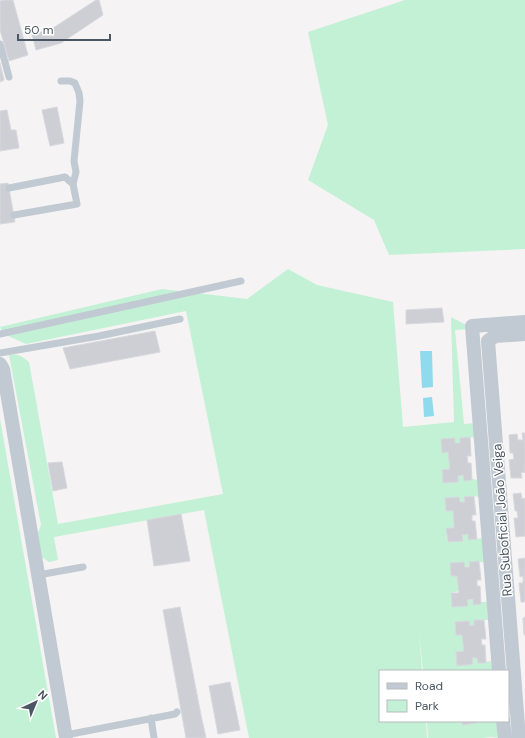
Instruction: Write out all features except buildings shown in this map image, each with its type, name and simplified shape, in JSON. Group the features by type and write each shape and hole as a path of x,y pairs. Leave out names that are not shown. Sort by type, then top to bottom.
{"street":[{"name":"Rua Suboficial João Veiga","path":"499,670 472,326 525,322"},
{"name":"Rua Suboficial João Veiga","path":"519,738 488,341 495,336 525,334"},
{"path":"0,364 3,369 66,737"},
{"path":"503,722 505,738"}],"lane":[{"path":"0,44 9,77"},
{"path":"14,215 76,204 73,184 76,172 74,161 79,93 75,83 70,81 61,81"},
{"path":"9,188 65,177 73,184"},
{"path":"0,334 241,281"},
{"path":"0,353 180,319"},
{"path":"38,575 83,567"},
{"path":"66,737 174,714 177,712"},
{"path":"151,718 154,738"}],"green space":[{"path":"405,0 525,0 525,249 389,255 374,220 308,180 328,125 308,32"},
{"path":"288,269 317,285 393,302 403,427 454,422 451,317 468,326 468,329 455,330 464,424 476,423 478,437 460,438 460,443 455,443 455,438 441,440 442,453 448,452 450,469 442,470 443,483 458,482 458,476 463,475 464,481 472,479 478,480 480,497 465,497 465,502 460,502 459,497 445,498 446,511 453,511 454,528 446,529 447,542 463,541 462,535 468,534 468,540 484,538 486,562 469,562 470,567 450,563 451,576 457,576 459,591 451,593 467,606 467,600 473,599 473,605 481,604 481,602 487,602 488,620 474,620 474,625 470,626 469,621 455,622 456,635 462,635 464,651 458,666 472,664 472,658 477,658 478,663 491,661 493,670 423,670 419,632 422,670 379,670 379,722 426,722 427,738 249,738 204,510 54,537 58,560 49,562 42,557 38,533 41,525 9,355 18,355 29,362 58,524 223,494 186,311 26,344 4,334 0,327 162,289 247,299"},
{"path":"0,419 56,738 0,738"},
{"path":"427,722 462,722 462,725 477,722 497,722 499,738 492,737 428,738"}],"water":[{"path":"420,351 432,351 433,387 422,388"},
{"path":"432,397 434,416 424,417 423,398"}]}
